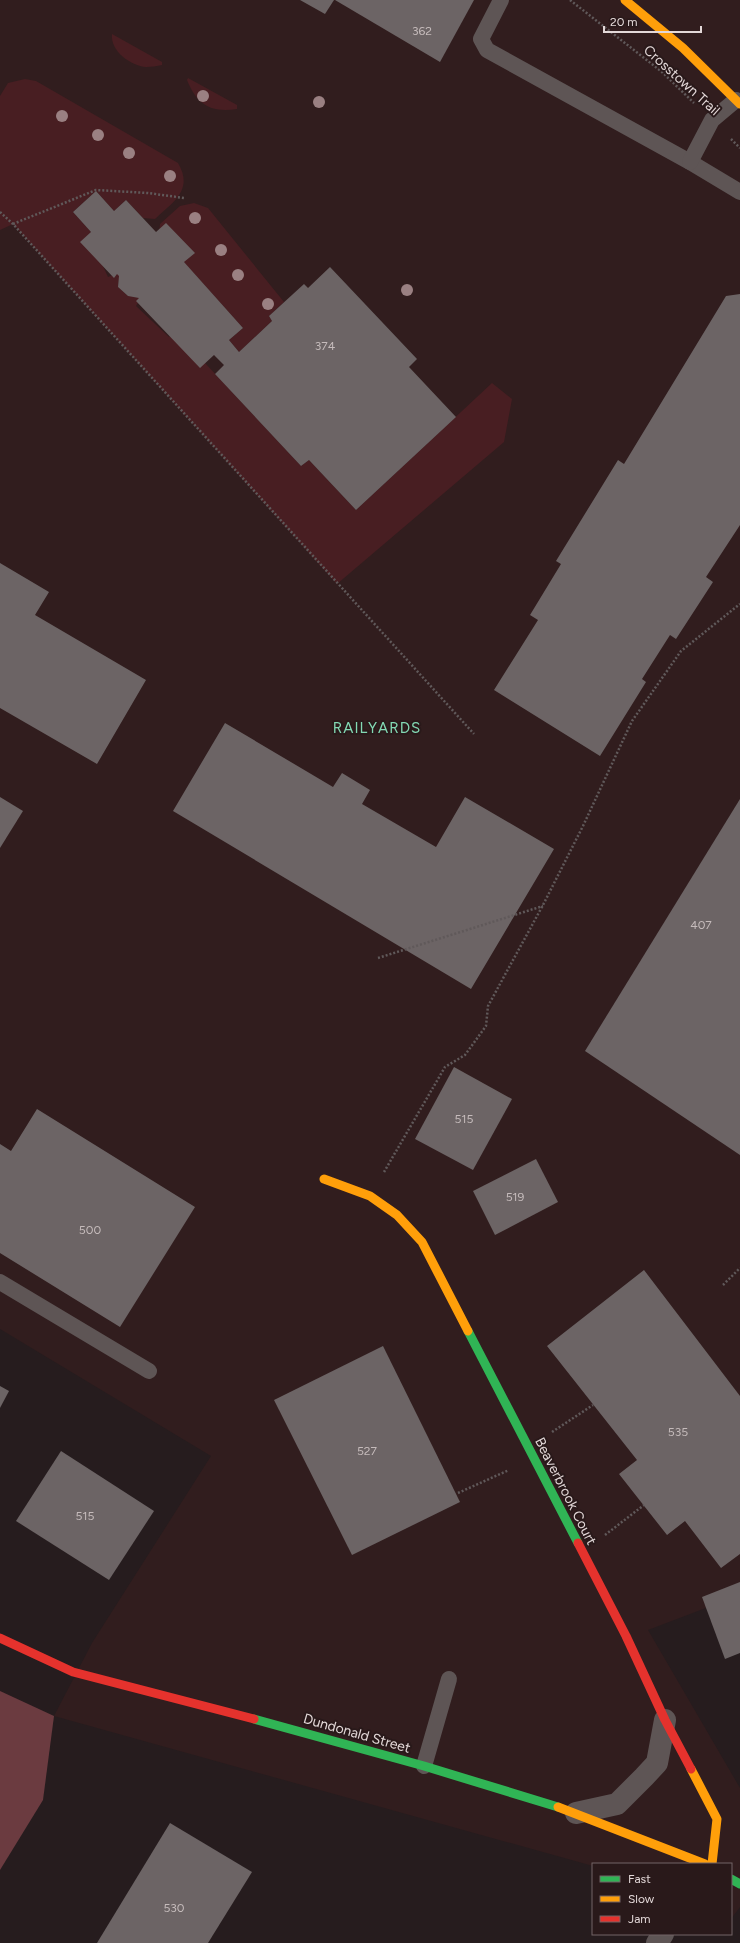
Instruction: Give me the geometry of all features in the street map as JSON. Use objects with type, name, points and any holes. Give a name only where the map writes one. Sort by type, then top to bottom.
[{"type":"street","points":[[625,0],[683,48],[738,102]]},
{"type":"street","name":"Beaverbrook Court","points":[[324,1179],[370,1196],[397,1215],[422,1242],[626,1636],[665,1720],[717,1819],[712,1863]]},
{"type":"street","name":"Dundonald Street","points":[[0,1638],[73,1672],[259,1720],[424,1766],[576,1813],[702,1863]]},
{"type":"street","points":[[576,1813],[617,1804],[644,1777],[656,1763],[665,1720]]},
{"type":"lane","points":[[501,0],[481,39],[488,50],[690,162],[740,192]]},
{"type":"lane","points":[[690,162],[712,120],[738,102]]},
{"type":"lane","points":[[0,1282],[149,1371]]},
{"type":"lane","points":[[424,1766],[449,1679]]},
{"type":"path","name":"Crosstown Trail","points":[[570,0],[662,72],[740,148]]},
{"type":"path","points":[[13,224],[96,190],[148,193],[184,198]]},
{"type":"path","points":[[0,212],[13,224],[474,734]]},
{"type":"path","points":[[370,1196],[445,1067],[465,1055],[486,1026],[488,1006],[584,826],[632,721],[681,651],[740,604]]},
{"type":"path","points":[[378,958],[543,905]]},
{"type":"path","points":[[723,1285],[740,1268]]},
{"type":"path","points":[[527,1446],[558,1429],[593,1405]]},
{"type":"path","points":[[458,1493],[533,1458]]},
{"type":"path","points":[[580,1549],[610,1532],[644,1505]]},
{"type":"shaded area","points":[[0,0],[740,0],[740,1595],[648,1630],[740,1788],[740,1907],[732,1918],[732,1863],[592,1863],[592,1866],[54,1716],[92,1643],[211,1456],[0,1329]]},
{"type":"shaded area","points":[[112,34],[162,62],[162,65],[146,67],[128,61],[114,46]]},
{"type":"shaded area","points":[[188,78],[237,105],[237,109],[220,110],[206,105],[195,96],[187,80]]},
{"type":"shaded area","points":[[25,79],[36,81],[178,163],[184,181],[182,188],[174,201],[155,219],[143,218],[126,200],[114,211],[96,191],[73,212],[91,232],[108,277],[120,272],[118,287],[128,296],[142,296],[136,306],[169,337],[170,336],[205,363],[301,466],[309,460],[356,510],[492,383],[512,399],[504,442],[337,584],[13,224],[0,230],[0,96],[8,83]]},
{"type":"shaded area","points":[[194,203],[208,208],[284,302],[269,316],[272,321],[239,352],[229,340],[243,328],[159,235],[160,224],[180,206]]},
{"type":"shaded area","points":[[0,1691],[54,1716],[43,1800],[0,1870]]},
{"type":"building","points":[[300,0],[334,0],[325,14]]},
{"type":"building","points":[[335,0],[474,0],[440,62]]},
{"type":"building","points":[[96,191],[114,211],[126,200],[156,232],[166,223],[195,253],[184,262],[243,328],[229,340],[239,352],[272,321],[269,316],[304,284],[308,288],[330,267],[417,359],[409,367],[456,417],[356,510],[309,460],[301,466],[215,374],[224,365],[214,355],[200,368],[136,301],[139,298],[128,296],[118,287],[119,276],[117,274],[114,278],[80,242],[91,232],[73,212]]},
{"type":"building","points":[[740,294],[740,525],[706,577],[713,582],[676,639],[670,635],[642,679],[646,682],[600,756],[494,690],[538,620],[530,615],[561,564],[556,561],[618,460],[624,464],[726,296]]},
{"type":"building","points":[[0,563],[49,592],[35,615],[146,680],[97,764],[0,708]]},
{"type":"building","points":[[225,723],[333,787],[342,773],[370,790],[362,804],[436,847],[465,797],[554,849],[471,989],[173,811]]},
{"type":"building","points":[[0,797],[23,811],[0,848]]},
{"type":"building","points":[[740,799],[740,1155],[585,1051]]},
{"type":"building","points":[[454,1067],[512,1099],[473,1170],[415,1139]]},
{"type":"building","points":[[37,1109],[195,1207],[120,1327],[0,1253],[0,1144],[11,1151]]},
{"type":"building","points":[[536,1159],[558,1202],[495,1235],[473,1191]]},
{"type":"building","points":[[644,1270],[740,1396],[740,1554],[721,1568],[685,1521],[667,1535],[619,1474],[637,1460],[547,1346]]},
{"type":"building","points":[[383,1346],[460,1502],[352,1555],[274,1400]]},
{"type":"building","points":[[0,1386],[9,1391],[0,1408]]},
{"type":"building","points":[[61,1451],[154,1511],[109,1580],[16,1521]]},
{"type":"building","points":[[740,1582],[740,1653],[725,1659],[702,1597]]},
{"type":"building","points":[[170,1823],[252,1872],[208,1943],[97,1943]]},
{"type":"traffic: fast","points":[[468,1331],[578,1543]]},
{"type":"traffic: fast","points":[[254,1719],[424,1766],[558,1807]]},
{"type":"traffic: fast","points":[[732,1880],[740,1884]]},
{"type":"traffic: slow","points":[[625,0],[683,48],[740,104]]},
{"type":"traffic: slow","points":[[324,1179],[370,1196],[397,1215],[422,1242],[468,1331]]},
{"type":"traffic: slow","points":[[691,1769],[717,1819],[712,1863]]},
{"type":"traffic: slow","points":[[558,1807],[702,1863]]},
{"type":"traffic: jam","points":[[578,1543],[626,1636],[665,1720],[691,1769]]},
{"type":"traffic: jam","points":[[0,1638],[73,1672],[254,1719]]},
{"type":"district","name":"RAILYARDS","points":[[377,728]]}]
